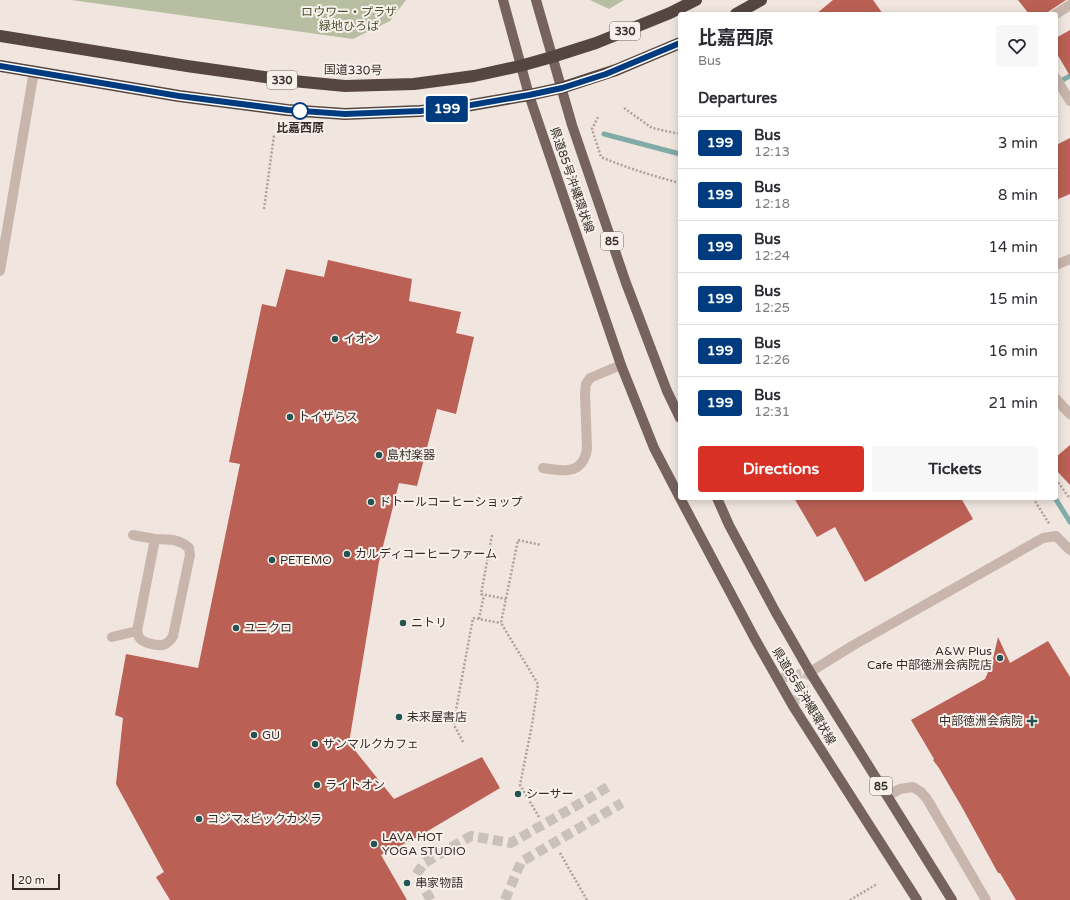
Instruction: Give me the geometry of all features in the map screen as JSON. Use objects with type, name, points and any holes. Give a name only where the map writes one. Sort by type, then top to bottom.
[{"type":"highway","name":"国道330号","points":[[0,36],[210,70],[293,81],[345,86],[414,84],[474,76],[552,57],[596,43],[670,13],[696,0]]},
{"type":"highway","points":[[739,12],[760,0]]},
{"type":"highway","points":[[0,66],[179,96],[288,110],[345,114],[454,108],[529,95],[562,88],[611,72],[678,44]]},
{"type":"main road","name":"県道85号沖縄環状線","points":[[502,0],[529,95],[621,365],[654,448],[678,494]]},
{"type":"main road","name":"県道85号沖縄環状線","points":[[536,0],[572,125],[626,283],[678,414]]},
{"type":"main road","name":"県道85号沖縄環状線","points":[[681,500],[755,639],[793,706],[917,900]]},
{"type":"main road","name":"県道85号沖縄環状線","points":[[718,500],[768,598],[810,672],[952,900]]},
{"type":"street","points":[[1058,13],[1070,5]]},
{"type":"street","points":[[0,271],[34,71]]},
{"type":"street","points":[[1058,81],[1070,101]]},
{"type":"street","points":[[1058,264],[1070,259]]},
{"type":"street","points":[[543,468],[559,471],[573,469],[581,464],[585,458],[587,449],[586,384],[590,378],[621,365]]},
{"type":"street","points":[[1058,401],[1070,414]]},
{"type":"street","points":[[133,535],[155,539],[179,540],[189,548],[190,555],[173,636],[170,641],[164,645],[144,642],[139,638],[137,631],[155,539]]},
{"type":"street","points":[[810,672],[852,646],[1043,538],[1056,536],[1070,550]]},
{"type":"street","points":[[112,637],[137,631]]},
{"type":"street","points":[[887,796],[900,789],[913,786],[921,792],[927,799],[986,900]]},
{"type":"path","points":[[624,108],[652,128],[678,134]]},
{"type":"path","points":[[598,117],[592,129],[602,158],[657,178],[678,183]]},
{"type":"path","points":[[264,209],[274,135]]},
{"type":"path","points":[[1058,482],[1070,499]]},
{"type":"path","points":[[1034,500],[1056,536]]},
{"type":"path","points":[[479,619],[484,595],[481,594],[492,535]]},
{"type":"path","points":[[539,817],[520,785],[532,725],[538,684],[501,624],[518,540],[541,545]]},
{"type":"path","points":[[484,595],[506,599]]},
{"type":"path","points":[[463,742],[454,725],[454,721],[473,618],[501,624]]},
{"type":"path","points":[[560,853],[587,900]]},
{"type":"path","points":[[850,900],[877,884]]},
{"type":"green space","name":"ロウワー・プラザ 緑地ひろば","points":[[71,0],[406,0],[390,21],[353,39]]},
{"type":"green space","points":[[590,0],[624,0],[609,9]]},
{"type":"building","points":[[833,0],[873,0],[882,12],[818,12]]},
{"type":"building","points":[[1018,0],[1066,0],[1048,12],[1027,12]]},
{"type":"building","points":[[1070,30],[1070,76],[1058,55],[1058,37]]},
{"type":"building","points":[[1070,138],[1070,194],[1058,199],[1058,144]]},
{"type":"building","name":"イオン","points":[[328,260],[412,279],[409,301],[461,312],[456,333],[474,337],[456,414],[437,409],[417,486],[399,483],[379,562],[349,743],[394,799],[482,757],[500,788],[416,838],[381,855],[407,900],[170,900],[156,877],[164,872],[116,784],[123,718],[115,715],[126,654],[198,668],[240,464],[229,462],[262,304],[276,307],[286,269],[324,277]]},
{"type":"building","points":[[1070,445],[1070,485],[1058,472],[1058,455]]},
{"type":"building","points":[[795,500],[962,500],[973,519],[865,582],[835,527],[817,537]]},
{"type":"building","points":[[998,637],[1010,663],[1048,641],[1070,677],[1070,900],[1016,900],[1000,873],[998,873],[963,809],[911,720],[985,679],[992,663]]},
{"type":"waterway","points":[[1058,82],[1070,76]]},
{"type":"waterway","points":[[604,134],[678,153]]},
{"type":"waterway","points":[[1056,500],[1070,522]]},
{"type":"tunnel","points":[[777,679],[810,672]]},
{"type":"tunnel","points":[[793,706],[810,672]]},
{"type":"tunnel","points":[[431,900],[416,875],[424,863],[471,836],[511,843],[611,785]]},
{"type":"tunnel","points":[[505,900],[521,862],[622,803]]},
{"type":"bus line","name":"199","points":[[0,66],[179,96],[288,110],[345,114],[454,108],[529,95],[562,88],[606,74],[678,44]]},
{"type":"place","name":"比嘉西原","points":[[300,111]]},
{"type":"place","name":"イオン","points":[[335,339]]},
{"type":"place","name":"トイザらス","points":[[290,417]]},
{"type":"place","name":"島村楽器","points":[[379,455]]},
{"type":"place","name":"ドトールコーヒーショップ","points":[[371,502]]},
{"type":"place","name":"カルディコーヒーファーム","points":[[347,554]]},
{"type":"place","name":"PETEMO","points":[[272,560]]},
{"type":"place","name":"ニトリ","points":[[403,623]]},
{"type":"place","name":"ユニクロ","points":[[236,628]]},
{"type":"place","name":"A&W Plus Cafe 中部徳洲会病院店","points":[[1000,658]]},
{"type":"place","name":"未来屋書店","points":[[399,717]]},
{"type":"place","name":"中部徳洲会病院","points":[[1032,721]]},
{"type":"place","name":"GU","points":[[254,735]]},
{"type":"place","name":"サンマルクカフェ","points":[[315,744]]},
{"type":"place","name":"ライトオン","points":[[317,785]]},
{"type":"place","name":"シーサー","points":[[518,794]]},
{"type":"place","name":"コジマ×ビックカメラ","points":[[199,819]]},
{"type":"place","name":"LAVA HOT YOGA STUDIO","points":[[374,844]]},
{"type":"place","name":"串家物語","points":[[407,883]]}]
